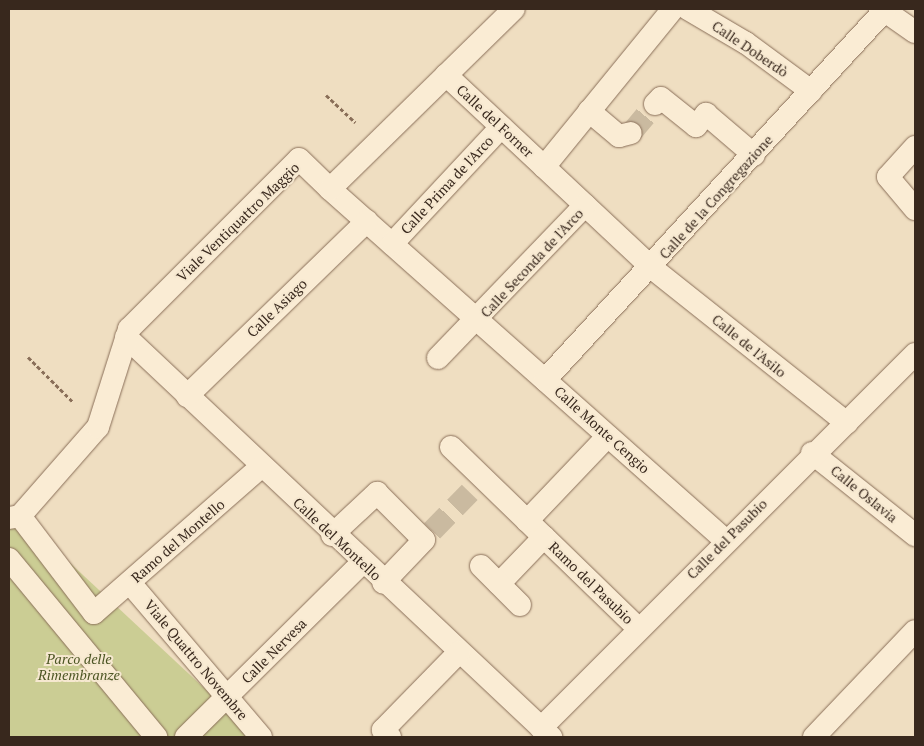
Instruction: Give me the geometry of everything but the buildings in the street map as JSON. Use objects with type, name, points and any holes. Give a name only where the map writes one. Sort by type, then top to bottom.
[{"type":"street","points":[[330,189],[514,9]]},
{"type":"street","points":[[547,164],[673,9]]},
{"type":"street","name":"Calle Doberdò","points":[[688,9],[746,43],[811,92]]},
{"type":"street","points":[[883,10],[915,32]]},
{"type":"street","name":"Calle de la Congregazione","points":[[545,380],[652,268],[883,10]]},
{"type":"street","name":"Calle del Forner","points":[[446,75],[502,127],[547,164],[585,205],[652,268]]},
{"type":"street","points":[[656,104],[660,98],[696,126],[706,114],[754,156]]},
{"type":"street","points":[[595,103],[619,136],[631,133]]},
{"type":"street","name":"Calle Prima de l'Arco","points":[[392,244],[502,127]]},
{"type":"street","points":[[915,148],[888,177],[915,209]]},
{"type":"street","name":"Viale Ventiquattro Maggio","points":[[14,517],[98,427],[130,329],[299,159],[330,189]]},
{"type":"street","name":"Calle Monte Cengio","points":[[330,189],[725,540]]},
{"type":"street","name":"Calle Seconda de l'Arco","points":[[478,321],[585,205]]},
{"type":"street","name":"Calle Asiago","points":[[187,396],[367,221]]},
{"type":"street","name":"Calle de l'Asilo","points":[[652,268],[846,423]]},
{"type":"street","points":[[438,358],[478,321]]},
{"type":"street","name":"Calle del Montello","points":[[126,337],[332,535],[546,733]]},
{"type":"street","name":"Calle del Pasubio","points":[[546,733],[639,629],[725,540],[915,354]]},
{"type":"street","points":[[528,521],[608,436]]},
{"type":"street","name":"Ramo del Pasubio","points":[[451,447],[476,485],[528,521],[639,629]]},
{"type":"street","name":"Calle Oslavia","points":[[812,453],[915,535]]},
{"type":"street","name":"Ramo del Montello","points":[[14,517],[94,613],[262,467]]},
{"type":"street","points":[[332,535],[377,493],[428,535],[383,583]]},
{"type":"street","points":[[499,584],[544,538]]},
{"type":"street","points":[[9,558],[156,737]]},
{"type":"street","name":"Calle Nervesa","points":[[186,737],[362,563]]},
{"type":"street","points":[[481,566],[520,605]]},
{"type":"street","name":"Viale Quattro Novembre","points":[[130,583],[261,737]]},
{"type":"street","points":[[814,737],[915,631]]},
{"type":"street","points":[[390,737],[383,730],[459,652]]},
{"type":"path","points":[[326,95],[377,143]]},
{"type":"path","points":[[28,357],[98,427]]},
{"type":"green space","name":"Parco delle Rimembranze","points":[[9,506],[233,715],[251,737],[9,737]]},
{"type":"tunnel","points":[[631,133],[655,104]]},
{"type":"tunnel","points":[[432,531],[470,492]]}]
